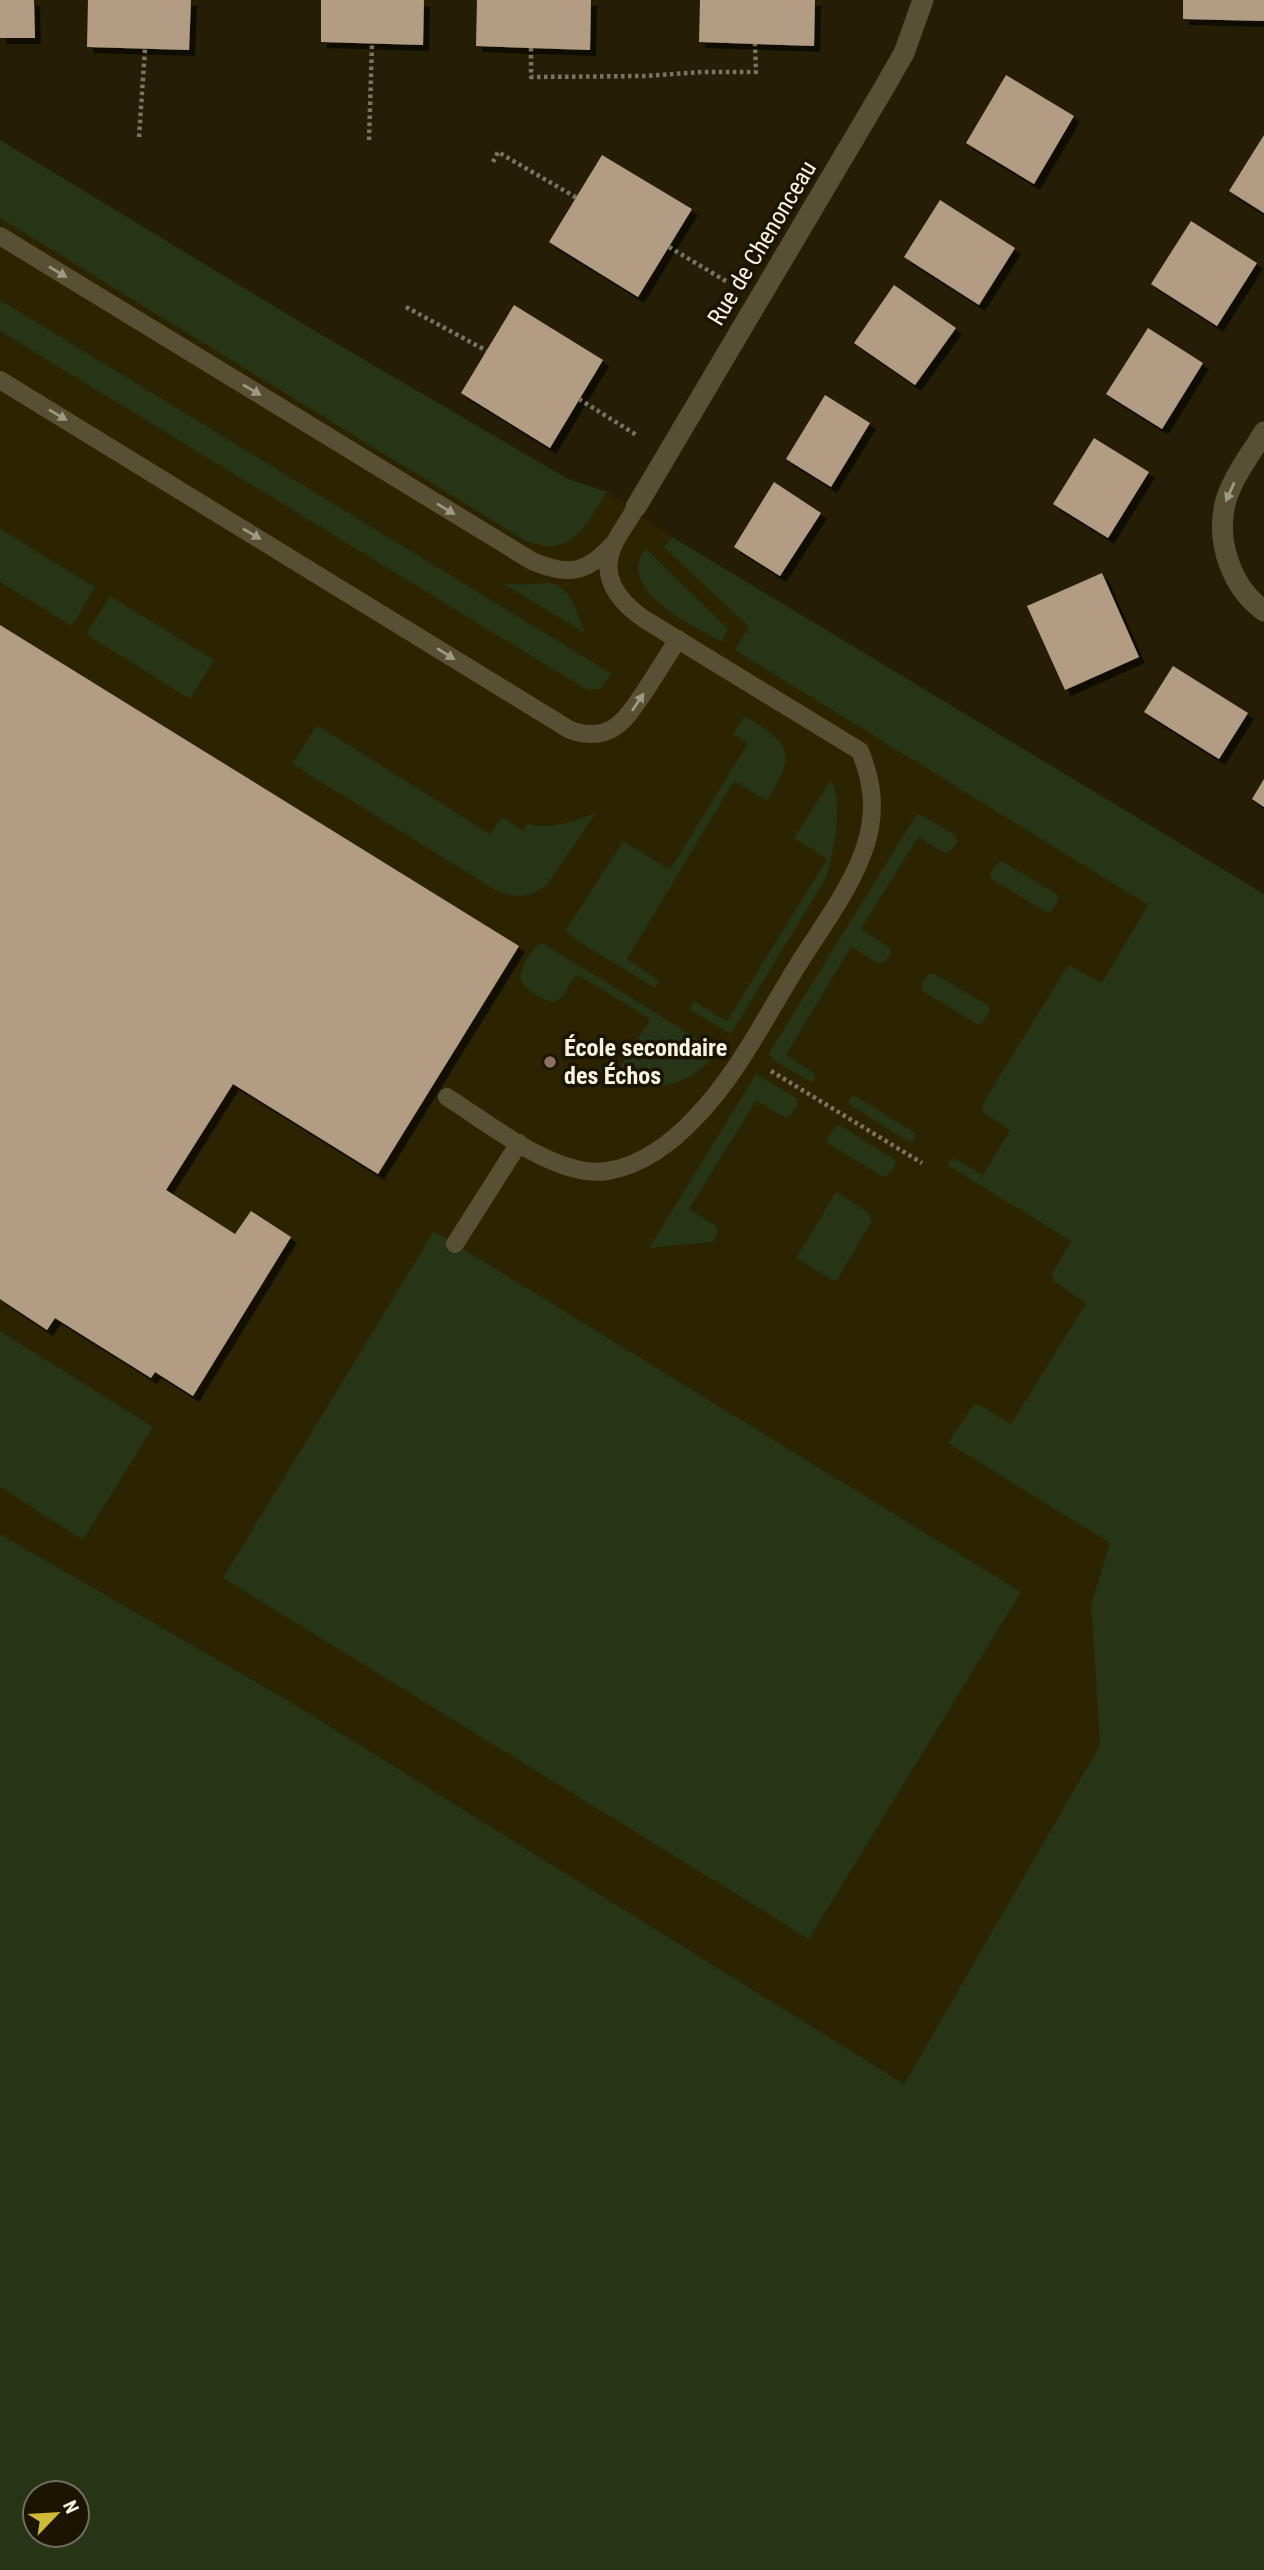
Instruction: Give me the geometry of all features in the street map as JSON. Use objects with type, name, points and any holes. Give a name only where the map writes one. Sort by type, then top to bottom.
[{"type":"street","name":"Rue de Chenonceau","points":[[636,507],[904,53],[923,0]]},
{"type":"street","points":[[1264,432],[1230,491],[1223,523],[1231,570],[1244,591],[1264,611]]},
{"type":"lane","points":[[0,236],[532,561],[555,569],[578,570],[598,559],[616,540]]},
{"type":"lane","points":[[0,380],[570,730],[592,734],[607,732],[621,723],[678,639]]},
{"type":"lane","points":[[447,1097],[551,1161],[587,1172],[608,1171],[627,1165],[662,1147],[688,1125],[715,1094],[743,1054],[856,867],[866,844],[871,820],[871,785],[860,751],[632,610],[618,596],[609,572],[610,556],[616,540],[636,507]]},
{"type":"lane","points":[[456,1244],[519,1143]]},
{"type":"path","points":[[369,140],[372,44]]},
{"type":"path","points":[[531,48],[531,77],[645,76],[756,72],[755,44]]},
{"type":"path","points":[[139,137],[145,49]]},
{"type":"path","points":[[493,162],[498,152],[577,198]]},
{"type":"path","points":[[669,247],[730,283]]},
{"type":"path","points":[[406,307],[486,351]]},
{"type":"path","points":[[579,400],[638,436]]},
{"type":"path","points":[[743,1054],[922,1163]]},
{"type":"shaded area","name":"École secondaire des Échos","points":[[0,140],[315,331],[568,479],[607,492],[672,537],[1240,880],[1138,1453],[1091,1604],[1100,1745],[904,2084],[289,1701],[0,1534]]},
{"type":"green space","points":[[0,140],[315,331],[568,479],[607,492],[592,517],[576,536],[555,546],[526,541],[0,218]]},
{"type":"green space","points":[[0,300],[612,674],[600,689],[587,690],[0,331]]},
{"type":"green space","points":[[0,529],[95,587],[72,626],[0,582]]},
{"type":"green space","points":[[672,537],[1264,894],[1264,2570],[0,2570],[0,1534],[289,1701],[904,2084],[1100,1745],[1091,1604],[1110,1543],[948,1443],[973,1405],[978,1404],[1011,1424],[1086,1303],[1054,1281],[1052,1274],[1071,1241],[949,1166],[948,1162],[954,1158],[983,1175],[1010,1130],[983,1113],[982,1105],[1066,968],[1069,965],[1102,983],[1148,905],[735,650],[749,627],[664,547]]},
{"type":"green space","points":[[645,548],[728,629],[721,642],[676,616],[648,593],[640,579],[639,564]]},
{"type":"green space","points":[[502,583],[547,583],[562,588],[572,601],[585,633]]},
{"type":"green space","points":[[110,596],[214,660],[190,699],[86,634]]},
{"type":"green space","points":[[744,716],[780,742],[785,760],[783,771],[767,801],[734,781],[627,959],[659,981],[655,988],[571,937],[566,930],[623,841],[670,870],[748,743],[733,734]]},
{"type":"green space","points":[[317,725],[490,834],[502,817],[523,831],[527,824],[553,826],[596,813],[546,886],[528,895],[516,896],[497,891],[292,764]]},
{"type":"green space","points":[[830,781],[837,799],[837,813],[832,857],[826,878],[731,1034],[689,1009],[694,1001],[727,1021],[827,859],[794,838]]},
{"type":"green space","points":[[919,814],[954,834],[958,841],[952,850],[945,853],[918,837],[861,929],[890,948],[891,953],[886,961],[879,964],[851,947],[786,1055],[815,1074],[814,1081],[811,1082],[773,1060],[769,1053]]},
{"type":"green space","points":[[998,862],[1003,862],[1057,894],[1058,900],[1051,912],[1046,912],[991,879],[990,874]]},
{"type":"green space","points":[[539,944],[544,944],[719,1052],[696,1072],[671,1084],[643,1086],[614,1077],[650,1019],[578,975],[557,1001],[548,1001],[536,995],[522,983],[521,975],[526,960]]},
{"type":"green space","points":[[929,973],[989,1006],[990,1011],[982,1023],[977,1024],[922,991],[922,984]]},
{"type":"green space","points":[[756,1074],[796,1098],[798,1105],[786,1118],[756,1101],[689,1209],[716,1226],[718,1231],[713,1242],[649,1248]]},
{"type":"green space","points":[[852,1096],[915,1133],[914,1141],[909,1142],[850,1105],[848,1102]]},
{"type":"green space","points":[[836,1126],[841,1126],[894,1159],[896,1164],[888,1175],[884,1177],[827,1143]]},
{"type":"green space","points":[[836,1192],[868,1212],[872,1221],[837,1280],[832,1280],[796,1258]]},
{"type":"green space","points":[[434,1231],[1021,1592],[809,1939],[223,1578]]},
{"type":"green space","points":[[0,1331],[153,1427],[83,1540],[0,1487]]},
{"type":"building","points":[[0,0],[34,0],[35,38],[0,38]]},
{"type":"building","points":[[88,0],[191,0],[189,50],[87,47]]},
{"type":"building","points":[[321,0],[424,0],[423,45],[321,42]]},
{"type":"building","points":[[477,0],[591,0],[590,50],[476,46]]},
{"type":"building","points":[[700,0],[815,0],[814,46],[699,42]]},
{"type":"building","points":[[1183,0],[1264,0],[1264,21],[1183,19]]},
{"type":"building","points":[[1006,75],[1074,116],[1034,184],[966,143]]},
{"type":"building","points":[[1264,135],[1264,213],[1229,191]]},
{"type":"building","points":[[602,155],[692,209],[638,297],[549,242]]},
{"type":"building","points":[[940,200],[1015,248],[979,305],[904,257]]},
{"type":"building","points":[[1191,221],[1257,263],[1217,326],[1151,284]]},
{"type":"building","points":[[894,285],[956,328],[915,385],[854,343]]},
{"type":"building","points":[[514,305],[603,360],[550,448],[461,393]]},
{"type":"building","points":[[1148,328],[1203,363],[1162,429],[1106,394]]},
{"type":"building","points":[[825,395],[870,423],[831,487],[786,459]]},
{"type":"building","points":[[1094,438],[1149,472],[1108,538],[1053,504]]},
{"type":"building","points":[[774,482],[821,513],[780,576],[734,547]]},
{"type":"building","points":[[1102,573],[1139,657],[1065,690],[1027,606]]},
{"type":"building","points":[[0,625],[519,946],[378,1174],[233,1084],[166,1190],[235,1234],[251,1211],[291,1237],[193,1396],[155,1372],[151,1378],[55,1318],[47,1330],[0,1299]]},
{"type":"building","points":[[1173,666],[1248,713],[1219,759],[1144,712]]},
{"type":"building","points":[[1264,779],[1264,807],[1252,799]]},
{"type":"place","name":"École secondaire des Échos","points":[[550,1062]]}]
